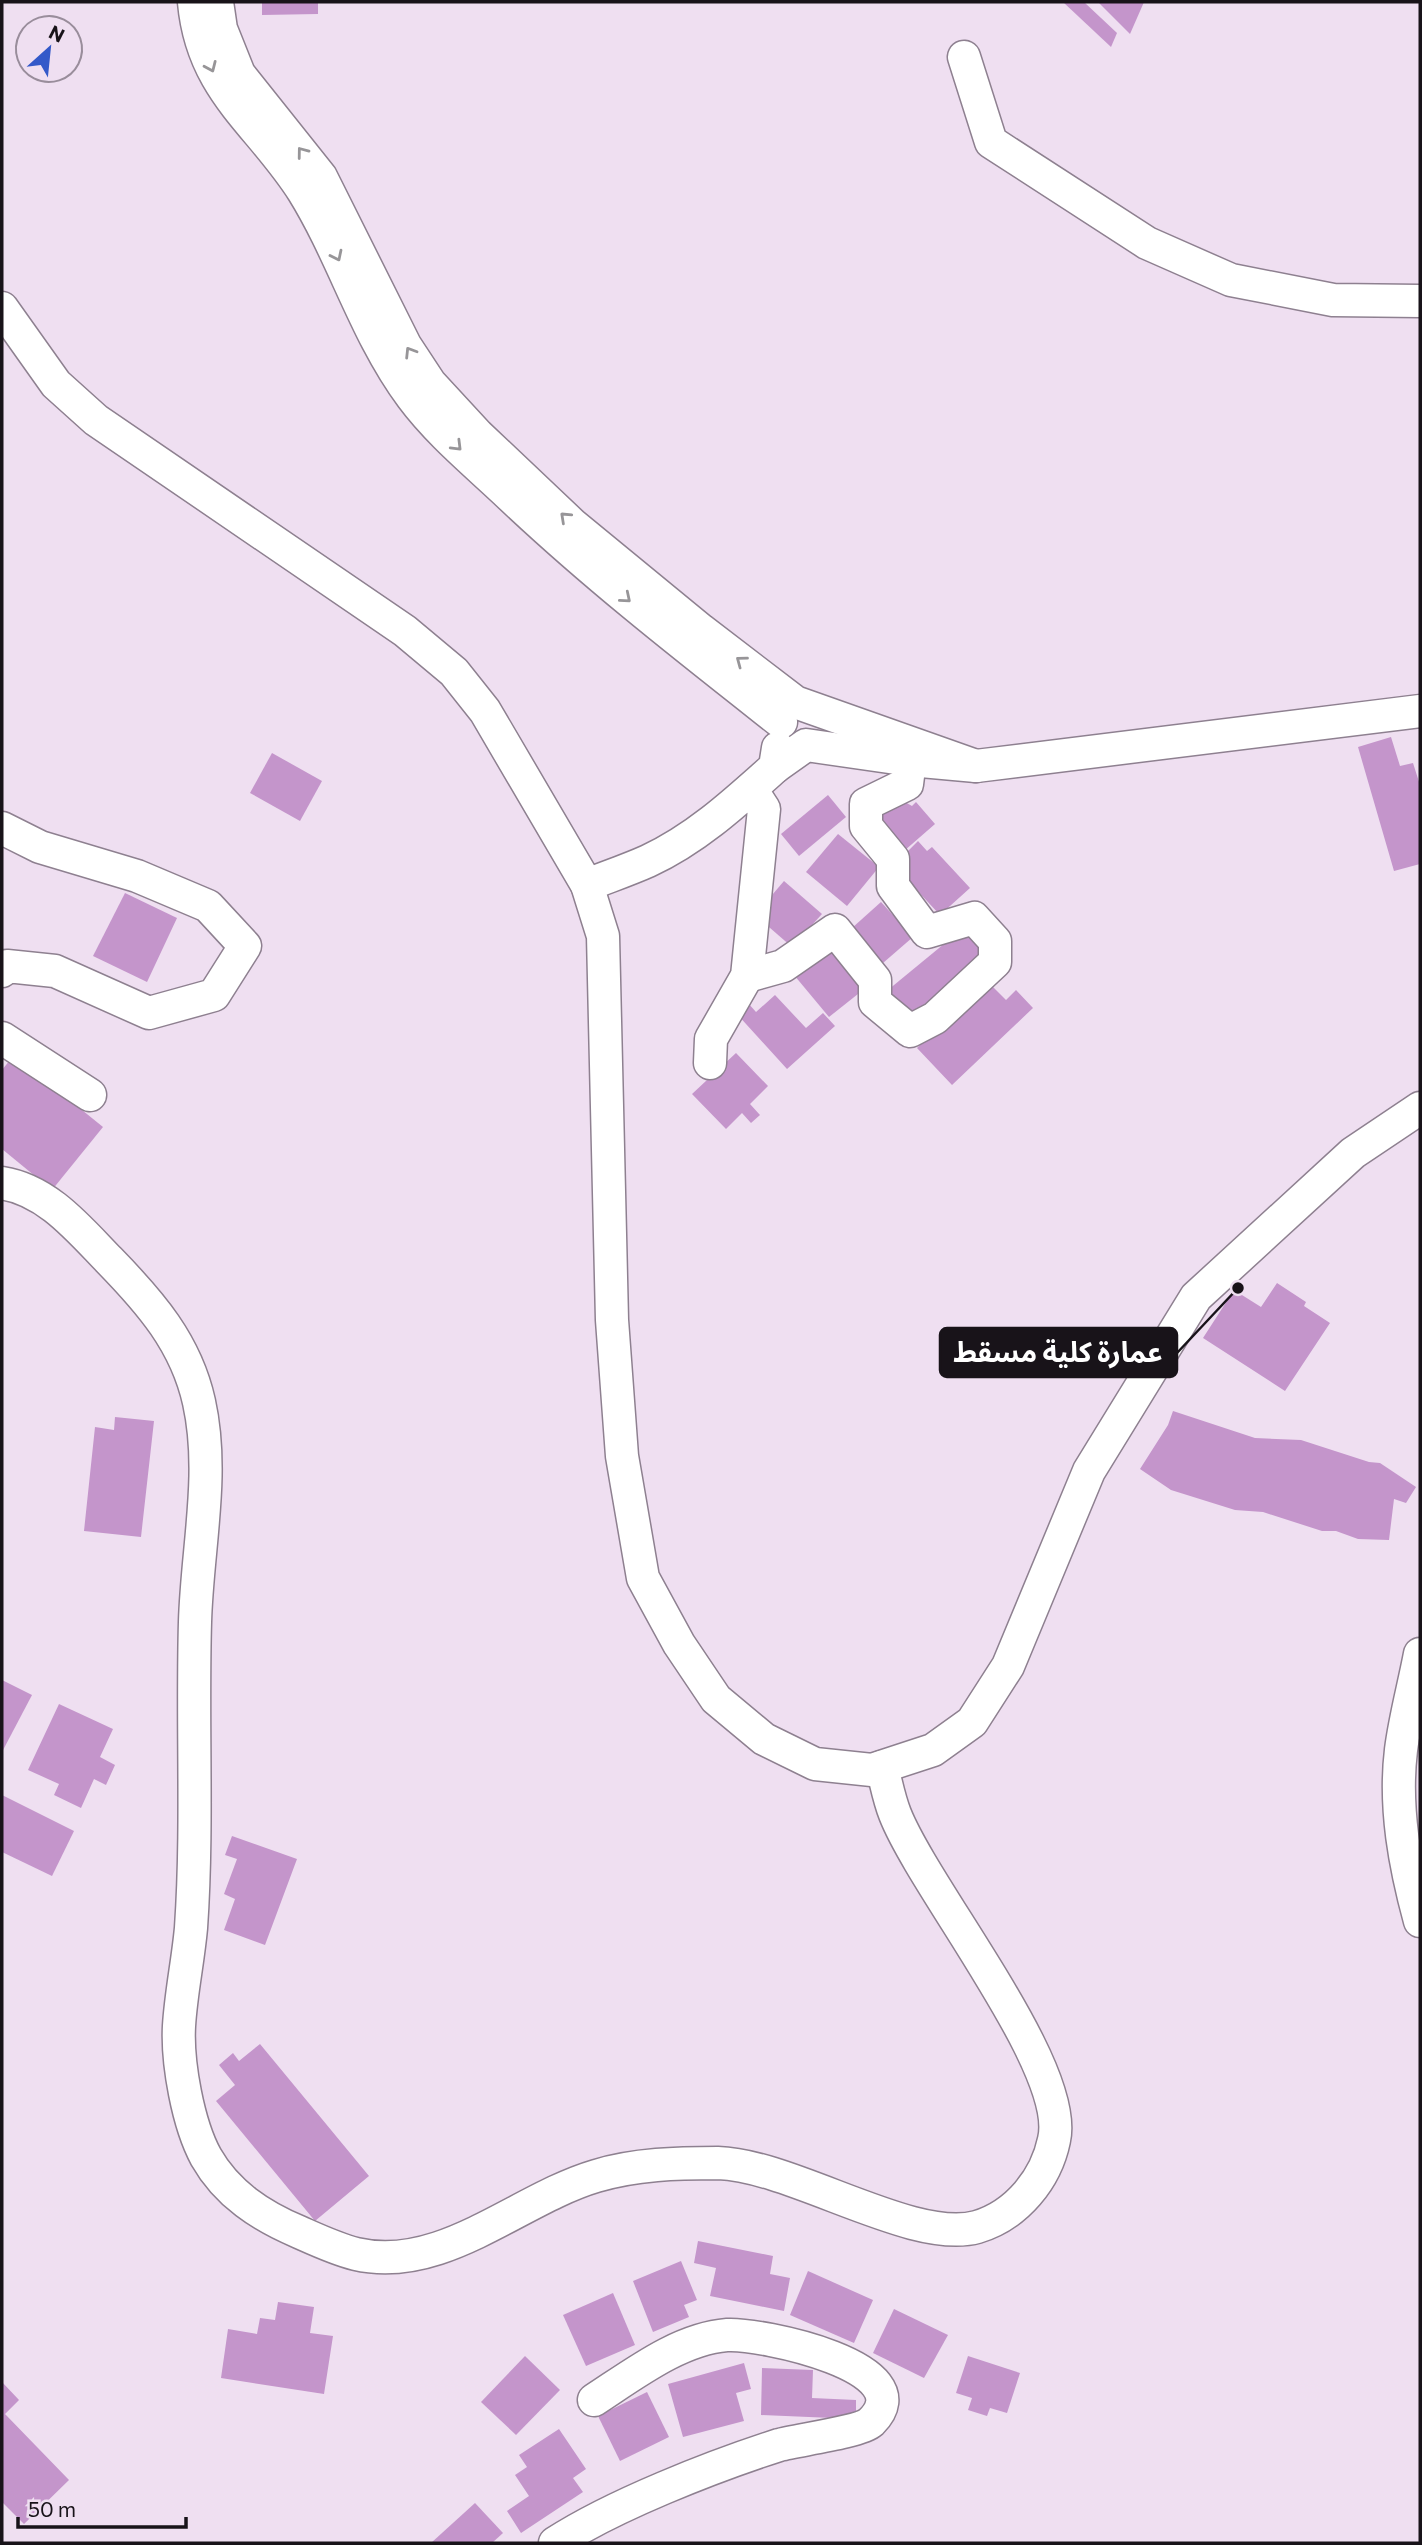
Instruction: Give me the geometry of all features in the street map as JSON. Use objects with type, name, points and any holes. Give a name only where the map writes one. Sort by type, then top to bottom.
[{"type":"street","points":[[194,2],[199,34],[220,87],[302,190],[385,356],[412,396],[462,451],[556,541],[788,712],[976,766]]},
{"type":"street","points":[[217,2],[221,29],[239,74],[321,177],[405,345],[430,383],[478,435],[572,524],[701,630],[788,712]]},
{"type":"street","points":[[964,57],[991,142],[1147,243],[1231,280],[1333,300],[1420,301]]},
{"type":"street","points":[[2,308],[56,384],[96,420],[405,631],[454,672],[485,711],[587,885],[603,936],[612,1320],[622,1457],[643,1578],[679,1644],[716,1699],[764,1739],[816,1764],[872,1770],[933,1750],[972,1722],[1008,1666],[1089,1471],[1196,1297],[1353,1153],[1420,1108]]},
{"type":"street","points":[[587,885],[649,860],[685,840],[806,745],[910,761],[976,766],[1420,711]]},
{"type":"street","points":[[775,767],[788,712]]},
{"type":"street","points":[[747,976],[783,966],[835,930],[875,980],[876,1002],[910,1031],[935,1017],[995,962],[995,941],[975,918],[927,932],[893,886],[893,859],[866,826],[866,804],[907,784],[910,761]]},
{"type":"street","points":[[710,1063],[711,1039],[747,976],[764,809],[751,789]]},
{"type":"street","points":[[2,828],[40,847],[137,876],[208,906],[245,946],[214,995],[149,1013],[55,971],[7,966],[2,971]]},
{"type":"street","points":[[2,1038],[90,1095]]},
{"type":"street","points":[[2,1183],[18,1185],[50,1202],[133,1284],[172,1332],[198,1399],[206,1458],[195,1621],[191,1928],[178,2030],[185,2089],[200,2146],[212,2166],[244,2202],[265,2218],[361,2255],[395,2257],[429,2251],[464,2238],[537,2199],[599,2175],[658,2165],[726,2163],[796,2181],[933,2228],[972,2229],[1007,2211],[1040,2179],[1051,2153],[1057,2128],[1052,2095],[1032,2049],[894,1813],[881,1767]]},
{"type":"street","points":[[1420,1654],[1401,1750],[1398,1804],[1408,1878],[1420,1921]]},
{"type":"street","points":[[555,2543],[671,2486],[780,2445],[868,2424],[880,2411],[882,2398],[877,2385],[866,2373],[843,2360],[760,2338],[728,2335],[702,2340],[654,2361],[594,2400]]},
{"type":"building","points":[[262,2],[318,2],[318,14],[262,15]]},
{"type":"building","points":[[1063,2],[1084,2],[1117,33],[1111,47]]},
{"type":"building","points":[[1098,2],[1144,2],[1130,34]]},
{"type":"building","points":[[1391,737],[1400,766],[1413,763],[1420,785],[1420,864],[1394,871],[1358,747]]},
{"type":"building","points":[[272,753],[322,781],[300,821],[250,793]]},
{"type":"building","points":[[828,795],[846,817],[799,856],[781,834]]},
{"type":"building","points":[[896,797],[912,806],[916,802],[935,824],[904,851],[870,811]]},
{"type":"building","points":[[838,834],[879,867],[847,906],[806,872]]},
{"type":"building","points":[[918,841],[927,851],[932,847],[970,888],[940,915],[899,871],[903,856]]},
{"type":"building","points":[[784,881],[822,914],[792,947],[755,915]]},
{"type":"building","points":[[125,893],[177,918],[147,982],[93,956]]},
{"type":"building","points":[[881,902],[913,937],[883,963],[852,928]]},
{"type":"building","points":[[967,925],[989,951],[911,1017],[888,990]]},
{"type":"building","points":[[828,947],[863,990],[829,1017],[794,975]]},
{"type":"building","points":[[987,981],[1006,1000],[1016,990],[1033,1008],[952,1085],[917,1048]]},
{"type":"building","points":[[775,995],[806,1028],[823,1013],[835,1026],[787,1069],[736,1013],[748,1003],[756,1012]]},
{"type":"building","points":[[736,1053],[768,1086],[750,1104],[760,1115],[751,1123],[742,1113],[726,1129],[692,1094]]},
{"type":"building","points":[[14,1055],[103,1127],[52,1190],[2,1149],[2,1070]]},
{"type":"building","points":[[1277,1283],[1306,1302],[1304,1306],[1330,1323],[1285,1391],[1203,1338],[1234,1290],[1261,1307]]},
{"type":"building","points":[[1173,1411],[1255,1438],[1301,1440],[1369,1462],[1380,1463],[1416,1487],[1406,1503],[1394,1499],[1389,1540],[1358,1539],[1336,1531],[1322,1531],[1263,1512],[1235,1510],[1171,1490],[1140,1469],[1168,1425]]},
{"type":"building","points":[[115,1417],[154,1421],[141,1537],[84,1531],[95,1427],[114,1430]]},
{"type":"building","points":[[2,1680],[32,1695],[2,1752]]},
{"type":"building","points":[[59,1704],[113,1729],[100,1757],[115,1765],[106,1785],[94,1779],[81,1808],[54,1795],[59,1784],[28,1770]]},
{"type":"building","points":[[2,1795],[74,1831],[52,1876],[2,1852]]},
{"type":"building","points":[[232,1836],[297,1859],[265,1945],[224,1930],[235,1899],[224,1894],[237,1859],[225,1855]]},
{"type":"building","points":[[260,2044],[369,2176],[315,2221],[216,2101],[235,2085],[219,2065],[233,2053],[239,2061]]},
{"type":"building","points":[[698,2241],[773,2256],[770,2274],[790,2278],[784,2311],[710,2296],[716,2268],[694,2263]]},
{"type":"building","points":[[681,2261],[697,2300],[684,2305],[689,2317],[653,2332],[633,2281]]},
{"type":"building","points":[[808,2271],[873,2300],[854,2343],[790,2315]]},
{"type":"building","points":[[613,2293],[635,2345],[586,2366],[563,2315]]},
{"type":"building","points":[[278,2302],[314,2307],[310,2333],[333,2336],[324,2394],[221,2378],[228,2329],[257,2334],[260,2318],[275,2320]]},
{"type":"building","points":[[894,2309],[948,2335],[924,2378],[873,2353]]},
{"type":"building","points":[[525,2356],[560,2390],[516,2435],[481,2402]]},
{"type":"building","points":[[968,2356],[1020,2373],[1007,2413],[990,2408],[987,2416],[968,2410],[972,2398],[956,2393]]},
{"type":"building","points":[[744,2363],[751,2389],[736,2393],[744,2421],[683,2437],[668,2384]]},
{"type":"building","points":[[762,2368],[813,2370],[812,2398],[856,2400],[856,2419],[761,2415]]},
{"type":"building","points":[[2,2382],[19,2400],[5,2414],[69,2480],[24,2524],[2,2502]]},
{"type":"building","points":[[647,2392],[669,2437],[620,2461],[598,2416]]},
{"type":"building","points":[[559,2429],[586,2469],[573,2478],[583,2492],[521,2533],[507,2511],[529,2496],[515,2475],[527,2467],[519,2455]]},
{"type":"building","points":[[475,2503],[503,2533],[492,2543],[431,2543]]},
{"type":"place","name":"عمارة كلية مسقط","points":[[1238,1288]]}]
